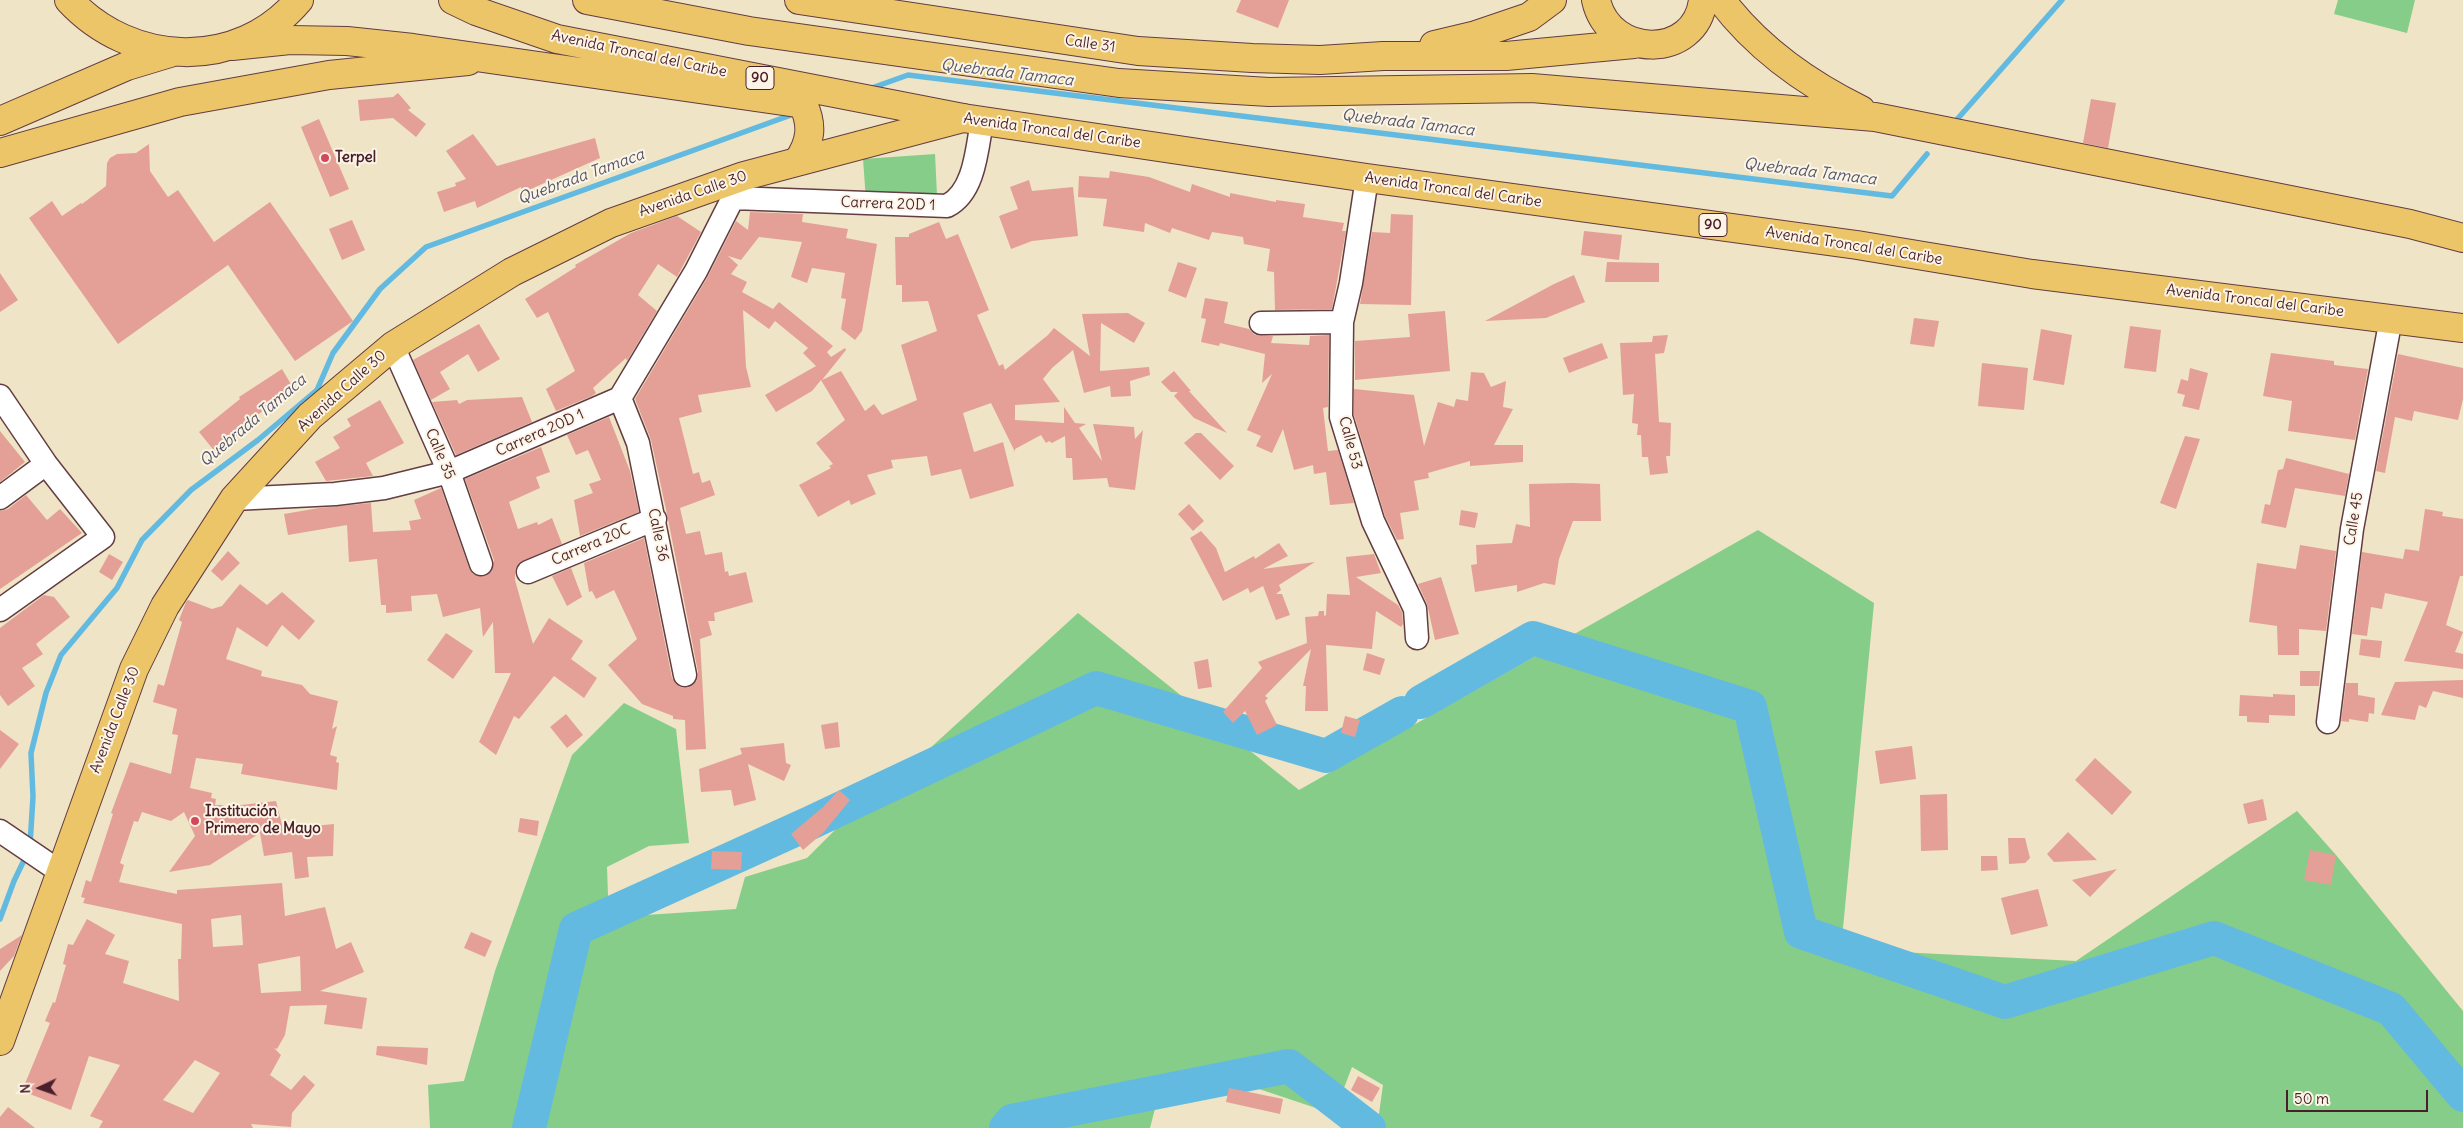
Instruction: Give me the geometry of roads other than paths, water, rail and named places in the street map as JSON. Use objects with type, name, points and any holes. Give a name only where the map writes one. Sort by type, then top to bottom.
[{"type":"main road","points":[[69,0],[100,27],[135,44],[173,52],[208,51],[232,46],[290,40],[347,40],[803,104],[973,119]]},
{"type":"main road","points":[[232,46],[264,31],[286,16],[299,0]]},
{"type":"main road","name":"Avenida Troncal del Caribe","points":[[453,0],[476,11],[557,39],[973,119],[1367,178],[1858,245],[2032,274],[2463,328]]},
{"type":"main road","points":[[587,0],[749,31],[1119,83],[1269,92],[1532,88],[1876,117],[2410,224],[2463,238]]},
{"type":"main road","name":"Calle 31","points":[[800,0],[1138,51],[1320,60],[1383,56]]},
{"type":"main road","points":[[1383,56],[1476,35],[1529,17],[1552,0]]},
{"type":"main road","points":[[1596,0],[1598,11],[1607,26],[1620,37],[1634,44]]},
{"type":"main road","points":[[1383,56],[1506,56],[1634,44],[1649,46],[1664,44],[1677,38],[1697,18],[1703,0]]},
{"type":"main road","points":[[1721,0],[1737,20],[1778,60],[1824,92],[1876,117]]},
{"type":"main road","points":[[0,121],[127,66],[173,52]]},
{"type":"main road","points":[[0,153],[180,102],[329,75],[486,59]]},
{"type":"main road","points":[[798,161],[807,145],[810,127],[803,104]]},
{"type":"main road","name":"Avenida Calle 30","points":[[0,1041],[49,864],[134,669],[165,606],[234,499],[310,416],[393,346],[512,272],[610,223],[738,187],[798,161],[973,119]]},
{"type":"street","name":"Carrera 20D 1","points":[[738,187],[947,206],[957,202],[972,172],[973,119]]},
{"type":"street","name":"Calle 53","points":[[1367,178],[1351,283],[1342,322],[1341,417],[1374,521],[1415,609],[1417,638]]},
{"type":"street","points":[[620,398],[696,271],[738,187]]},
{"type":"street","name":"Calle 45","points":[[2328,722],[2352,529],[2391,318]]},
{"type":"street","points":[[1261,323],[1342,322]]},
{"type":"street","name":"Calle 35","points":[[393,346],[449,472],[481,564]]},
{"type":"street","points":[[0,397],[46,464],[103,537],[0,610]]},
{"type":"street","name":"Carrera 20D 1","points":[[234,499],[335,494],[384,488],[449,472],[620,398]]},
{"type":"street","name":"Calle 36","points":[[620,398],[638,443],[655,519],[685,674]]},
{"type":"street","points":[[0,498],[46,464]]},
{"type":"street","name":"Carrera 20C","points":[[528,572],[655,519]]},
{"type":"street","points":[[9,837],[49,864]]},
{"type":"waterway","name":"Quebrada Tamaca","points":[[1953,124],[2062,0]]},
{"type":"waterway","name":"Quebrada Tamaca","points":[[869,89],[908,75],[1892,196],[1927,154]]},
{"type":"waterway","name":"Quebrada Tamaca","points":[[30,845],[33,797],[31,753],[46,693],[61,655],[117,588],[142,540],[191,490],[258,440],[317,390],[333,353],[380,289],[426,247],[791,115]]},
{"type":"waterway","points":[[1421,702],[1533,638],[1750,707],[1801,932],[2005,1002],[2214,938],[2391,1009],[2463,1095]]},
{"type":"waterway","points":[[529,1128],[576,929],[810,823],[1096,688],[1326,756],[1402,713]]},
{"type":"waterway","name":"Quebrada Tamaca","points":[[0,919],[14,881],[27,854]]},
{"type":"waterway","points":[[1006,1128],[1012,1121],[1289,1066],[1369,1128]]},
{"type":"place","name":"Terpel","points":[[325,158]]},
{"type":"place","name":"Institución Primero de Mayo","points":[[195,821]]}]
